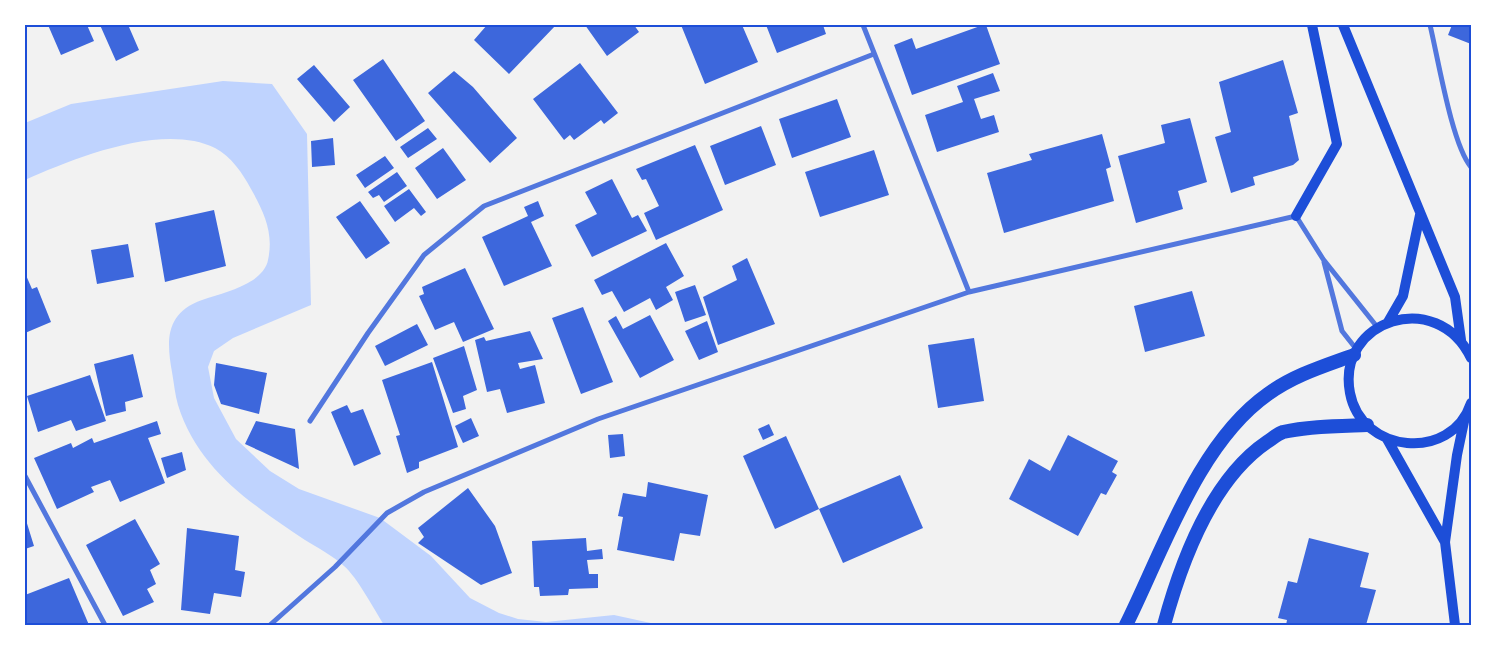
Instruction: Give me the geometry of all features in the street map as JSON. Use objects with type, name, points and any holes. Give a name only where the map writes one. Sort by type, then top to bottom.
[{"type":"highway","points":[[1126,625],[1191,490],[1224,438],[1244,413],[1268,394],[1303,373],[1356,353]]},
{"type":"highway","points":[[1164,625],[1170,602],[1192,544],[1210,507],[1231,474],[1258,448],[1282,432],[1367,425]]},
{"type":"main road","points":[[1296,216],[1337,144],[1312,25]]},
{"type":"main road","points":[[1344,25],[1455,298],[1461,340]]},
{"type":"main road","points":[[1388,322],[1403,296],[1420,215]]},
{"type":"main road","points":[[1469,409],[1454,429],[1439,438],[1421,444],[1404,444],[1387,439],[1367,425],[1356,410],[1350,392],[1350,373],[1356,353],[1370,334],[1388,322],[1404,318],[1435,321],[1449,329],[1461,340],[1471,358]]},
{"type":"main road","points":[[1455,625],[1445,542],[1457,455],[1469,409]]},
{"type":"main road","points":[[1387,439],[1445,542]]},
{"type":"street","points":[[863,25],[969,292]]},
{"type":"street","points":[[1430,25],[1458,139],[1464,158],[1471,167]]},
{"type":"street","points":[[310,421],[368,333],[424,255],[484,206],[874,54]]},
{"type":"street","points":[[270,625],[335,567],[387,513],[424,492],[598,418],[969,292],[1296,216],[1323,259],[1378,328]]},
{"type":"street","points":[[1323,259],[1342,331],[1356,353]]},
{"type":"street","points":[[25,476],[105,625]]},
{"type":"water","points":[[223,81],[272,84],[307,134],[311,305],[233,338],[214,351],[208,367],[214,398],[236,439],[270,471],[299,489],[380,518],[431,556],[470,598],[499,613],[518,619],[546,622],[614,615],[660,625],[384,625],[360,585],[344,566],[247,499],[213,467],[199,449],[187,428],[178,405],[170,360],[169,338],[175,320],[190,305],[228,292],[247,283],[258,276],[264,269],[270,250],[269,232],[264,214],[248,183],[221,151],[194,141],[170,139],[145,141],[93,153],[25,180],[25,123],[71,104]]},
{"type":"building","points":[[48,25],[87,25],[94,41],[61,55]]},
{"type":"building","points":[[100,25],[133,25],[129,27],[139,50],[116,61]]},
{"type":"building","points":[[487,25],[556,25],[509,74],[474,40]]},
{"type":"building","points":[[585,25],[634,25],[639,32],[607,56]]},
{"type":"building","points":[[681,25],[742,25],[758,62],[705,84]]},
{"type":"building","points":[[766,25],[823,25],[826,34],[777,53]]},
{"type":"building","points":[[986,25],[1000,64],[912,95],[894,45],[912,38],[916,49]]},
{"type":"building","points":[[1452,25],[1471,25],[1471,44],[1448,35]]},
{"type":"building","points":[[383,59],[425,121],[396,141],[353,80]]},
{"type":"building","points":[[1283,60],[1298,113],[1289,116],[1299,160],[1293,165],[1253,177],[1255,185],[1231,193],[1215,137],[1231,132],[1219,82]]},
{"type":"building","points":[[580,63],[618,113],[604,124],[601,120],[574,140],[570,135],[564,140],[533,99]]},
{"type":"building","points":[[314,65],[350,107],[334,122],[297,79]]},
{"type":"building","points":[[454,71],[473,87],[517,138],[490,163],[428,93]]},
{"type":"building","points":[[993,73],[1000,91],[974,99],[981,119],[994,115],[999,132],[937,152],[925,115],[963,102],[957,86]]},
{"type":"building","points":[[837,99],[851,137],[792,158],[779,119]]},
{"type":"building","points":[[1190,118],[1207,182],[1178,191],[1183,209],[1136,223],[1118,156],[1165,143],[1161,125]]},
{"type":"building","points":[[761,126],[776,165],[725,185],[710,146]]},
{"type":"building","points":[[428,128],[437,139],[408,158],[400,147]]},
{"type":"building","points":[[1102,134],[1111,167],[1106,169],[1114,201],[1004,233],[987,173],[1032,160],[1029,154]]},
{"type":"building","points":[[333,138],[335,165],[312,167],[311,141]]},
{"type":"building","points":[[695,145],[723,210],[656,240],[644,213],[659,206],[646,179],[642,180],[636,169]]},
{"type":"building","points":[[443,148],[466,180],[437,199],[415,168]]},
{"type":"building","points":[[874,150],[889,195],[820,217],[805,172]]},
{"type":"building","points":[[385,156],[394,168],[365,188],[356,175]]},
{"type":"building","points":[[397,172],[407,186],[384,202],[379,195],[373,198],[368,192]]},
{"type":"building","points":[[612,179],[632,218],[638,215],[647,231],[592,257],[575,225],[597,214],[585,192]]},
{"type":"building","points":[[409,189],[426,212],[421,216],[414,208],[395,222],[384,206]]},
{"type":"building","points":[[360,201],[390,243],[366,259],[336,217]]},
{"type":"building","points":[[538,201],[544,216],[531,222],[552,266],[504,286],[482,237],[528,216],[524,207]]},
{"type":"building","points":[[214,210],[226,266],[165,282],[155,223]]},
{"type":"building","points":[[666,243],[684,276],[666,287],[673,300],[656,310],[650,298],[624,312],[612,291],[602,295],[594,280]]},
{"type":"building","points":[[128,244],[134,277],[97,284],[91,250]]},
{"type":"building","points":[[747,258],[775,324],[718,345],[703,297],[737,280],[732,266]]},
{"type":"building","points":[[465,268],[494,329],[463,342],[454,322],[435,330],[419,296],[424,294],[422,287]]},
{"type":"building","points":[[25,273],[32,289],[37,287],[51,322],[25,333]]},
{"type":"building","points":[[695,285],[706,315],[685,322],[675,292]]},
{"type":"building","points":[[1192,291],[1205,336],[1145,352],[1134,306]]},
{"type":"building","points":[[583,307],[613,382],[581,394],[552,318]]},
{"type":"building","points":[[650,315],[674,360],[640,378],[608,321],[616,316],[623,329]]},
{"type":"building","points":[[707,321],[718,352],[699,360],[685,331]]},
{"type":"building","points":[[417,324],[428,345],[385,366],[375,346]]},
{"type":"building","points":[[530,331],[543,359],[518,363],[520,369],[535,365],[545,403],[507,413],[500,389],[487,392],[475,340],[484,337],[486,341]]},
{"type":"building","points":[[974,338],[984,401],[938,408],[928,345]]},
{"type":"building","points":[[464,346],[477,390],[463,396],[466,409],[453,413],[433,358]]},
{"type":"building","points":[[133,354],[143,397],[125,402],[126,411],[106,416],[94,364]]},
{"type":"building","points":[[432,362],[458,447],[419,462],[419,468],[407,473],[396,436],[400,435],[382,380]]},
{"type":"building","points":[[216,363],[267,373],[259,414],[221,404],[214,385]]},
{"type":"building","points":[[90,375],[106,421],[76,431],[71,420],[38,432],[27,396]]},
{"type":"building","points":[[347,405],[351,413],[363,409],[381,454],[354,466],[331,412]]},
{"type":"building","points":[[471,418],[479,436],[463,443],[455,426]]},
{"type":"building","points":[[157,421],[161,434],[148,438],[165,483],[120,502],[110,480],[91,487],[94,492],[57,509],[34,458],[71,443],[73,448],[92,438],[94,443]]},
{"type":"building","points":[[256,421],[295,429],[299,469],[245,444]]},
{"type":"building","points":[[769,424],[774,435],[763,440],[758,429]]},
{"type":"building","points":[[623,434],[625,456],[610,458],[608,435]]},
{"type":"building","points":[[1068,435],[1118,461],[1112,472],[1117,475],[1106,495],[1101,493],[1078,536],[1009,499],[1029,459],[1050,471]]},
{"type":"building","points":[[786,436],[819,509],[775,529],[743,456]]},
{"type":"building","points":[[182,452],[186,470],[167,478],[161,458]]},
{"type":"building","points":[[900,475],[923,528],[843,563],[819,509]]},
{"type":"building","points":[[648,482],[708,495],[700,536],[680,533],[674,561],[617,550],[623,517],[618,516],[623,493],[646,497]]},
{"type":"building","points":[[468,488],[495,526],[512,573],[481,585],[418,543],[424,537],[418,528]]},
{"type":"building","points":[[25,517],[34,546],[25,549]]},
{"type":"building","points":[[135,519],[160,564],[150,570],[156,584],[147,589],[154,602],[123,616],[86,545]]},
{"type":"building","points":[[187,528],[239,536],[235,570],[245,572],[241,597],[214,593],[210,614],[181,610]]},
{"type":"building","points":[[586,538],[587,551],[602,549],[603,559],[587,560],[589,574],[598,574],[598,588],[569,589],[568,595],[540,596],[539,587],[534,587],[532,541]]},
{"type":"building","points":[[1309,538],[1369,553],[1360,587],[1376,590],[1366,625],[1286,625],[1287,620],[1278,618],[1288,581],[1297,583]]},
{"type":"building","points":[[69,578],[89,625],[25,625],[25,595]]}]
